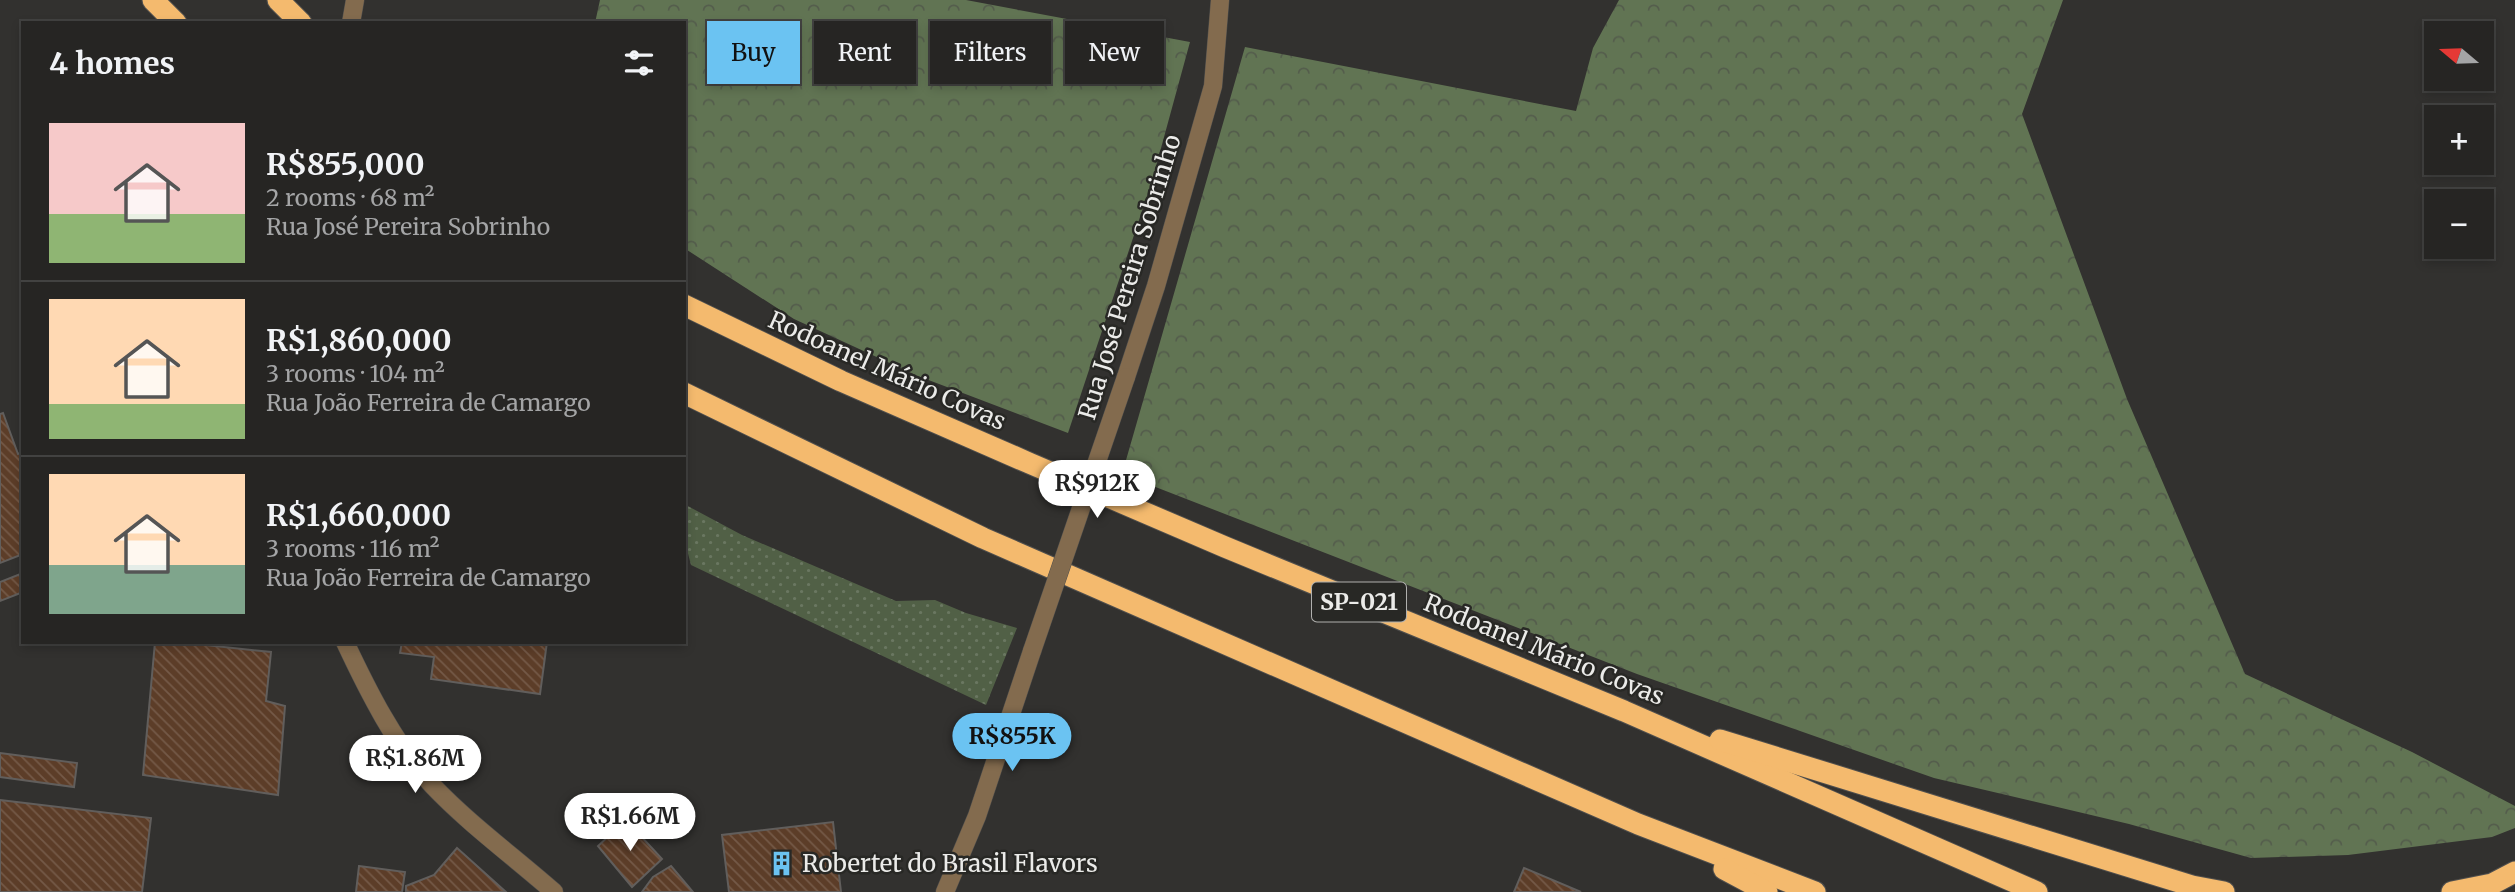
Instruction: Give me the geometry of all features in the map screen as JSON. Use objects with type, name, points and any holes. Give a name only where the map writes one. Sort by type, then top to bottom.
[{"type":"highway","points":[[153,0],[174,21]]},
{"type":"highway","points":[[278,0],[299,21]]},
{"type":"highway","name":"Rodoanel Mário Covas","points":[[686,306],[841,382],[1225,548],[1624,711],[2037,892]]},
{"type":"highway","points":[[686,394],[983,538],[1638,824],[1815,892]]},
{"type":"highway","points":[[1624,711],[2192,886],[2224,892]]},
{"type":"highway","points":[[1638,824],[1767,892]]},
{"type":"highway","points":[[2452,892],[2492,884],[2515,872]]},
{"type":"street","points":[[351,21],[355,0]]},
{"type":"street","name":"Rua José Pereira Sobrinho","points":[[946,888],[977,816],[1159,274],[1213,86],[1220,0]]},
{"type":"street","points":[[346,644],[404,748],[430,783],[458,811],[554,892]]},
{"type":"green space","points":[[600,0],[966,0],[1078,21],[1065,21],[1065,84],[1164,84],[1164,37],[1190,42],[1152,181],[1068,433],[918,376],[794,319],[686,249],[686,21],[595,21]]},
{"type":"green space","points":[[1619,0],[2063,0],[2022,114],[2127,399],[2245,674],[2412,752],[2515,806],[2515,828],[2492,837],[2348,855],[2251,858],[2129,824],[1934,778],[1637,674],[1122,474],[1245,47],[1576,111],[1593,48]]},
{"type":"green space","points":[[686,505],[742,535],[896,601],[935,600],[966,613],[1017,628],[986,705],[691,565],[686,546]]},
{"type":"building","points":[[3,413],[18,454],[21,453],[21,555],[0,563],[0,414]]},
{"type":"building","points":[[21,574],[21,593],[0,601],[0,582]]},
{"type":"building","points":[[155,644],[197,644],[271,652],[266,701],[285,706],[278,795],[143,775]]},
{"type":"building","points":[[402,644],[547,644],[540,694],[431,679],[434,657],[400,653]]},
{"type":"building","points":[[0,753],[77,763],[74,787],[0,777]]},
{"type":"building","points":[[0,800],[151,818],[142,892],[0,892]]},
{"type":"building","points":[[626,820],[662,859],[632,887],[598,846]]},
{"type":"building","name":"Robertet do Brasil Flavors","points":[[833,822],[841,892],[729,892],[722,835]]},
{"type":"building","points":[[457,848],[506,892],[406,892],[406,886],[434,875]]},
{"type":"building","points":[[359,866],[405,872],[402,892],[356,892]]},
{"type":"building","points":[[671,866],[693,892],[642,892],[653,877]]},
{"type":"building","points":[[1524,868],[1581,892],[1514,892]]},
{"type":"place","name":"Robertet do Brasil Flavors","points":[[782,864]]}]
